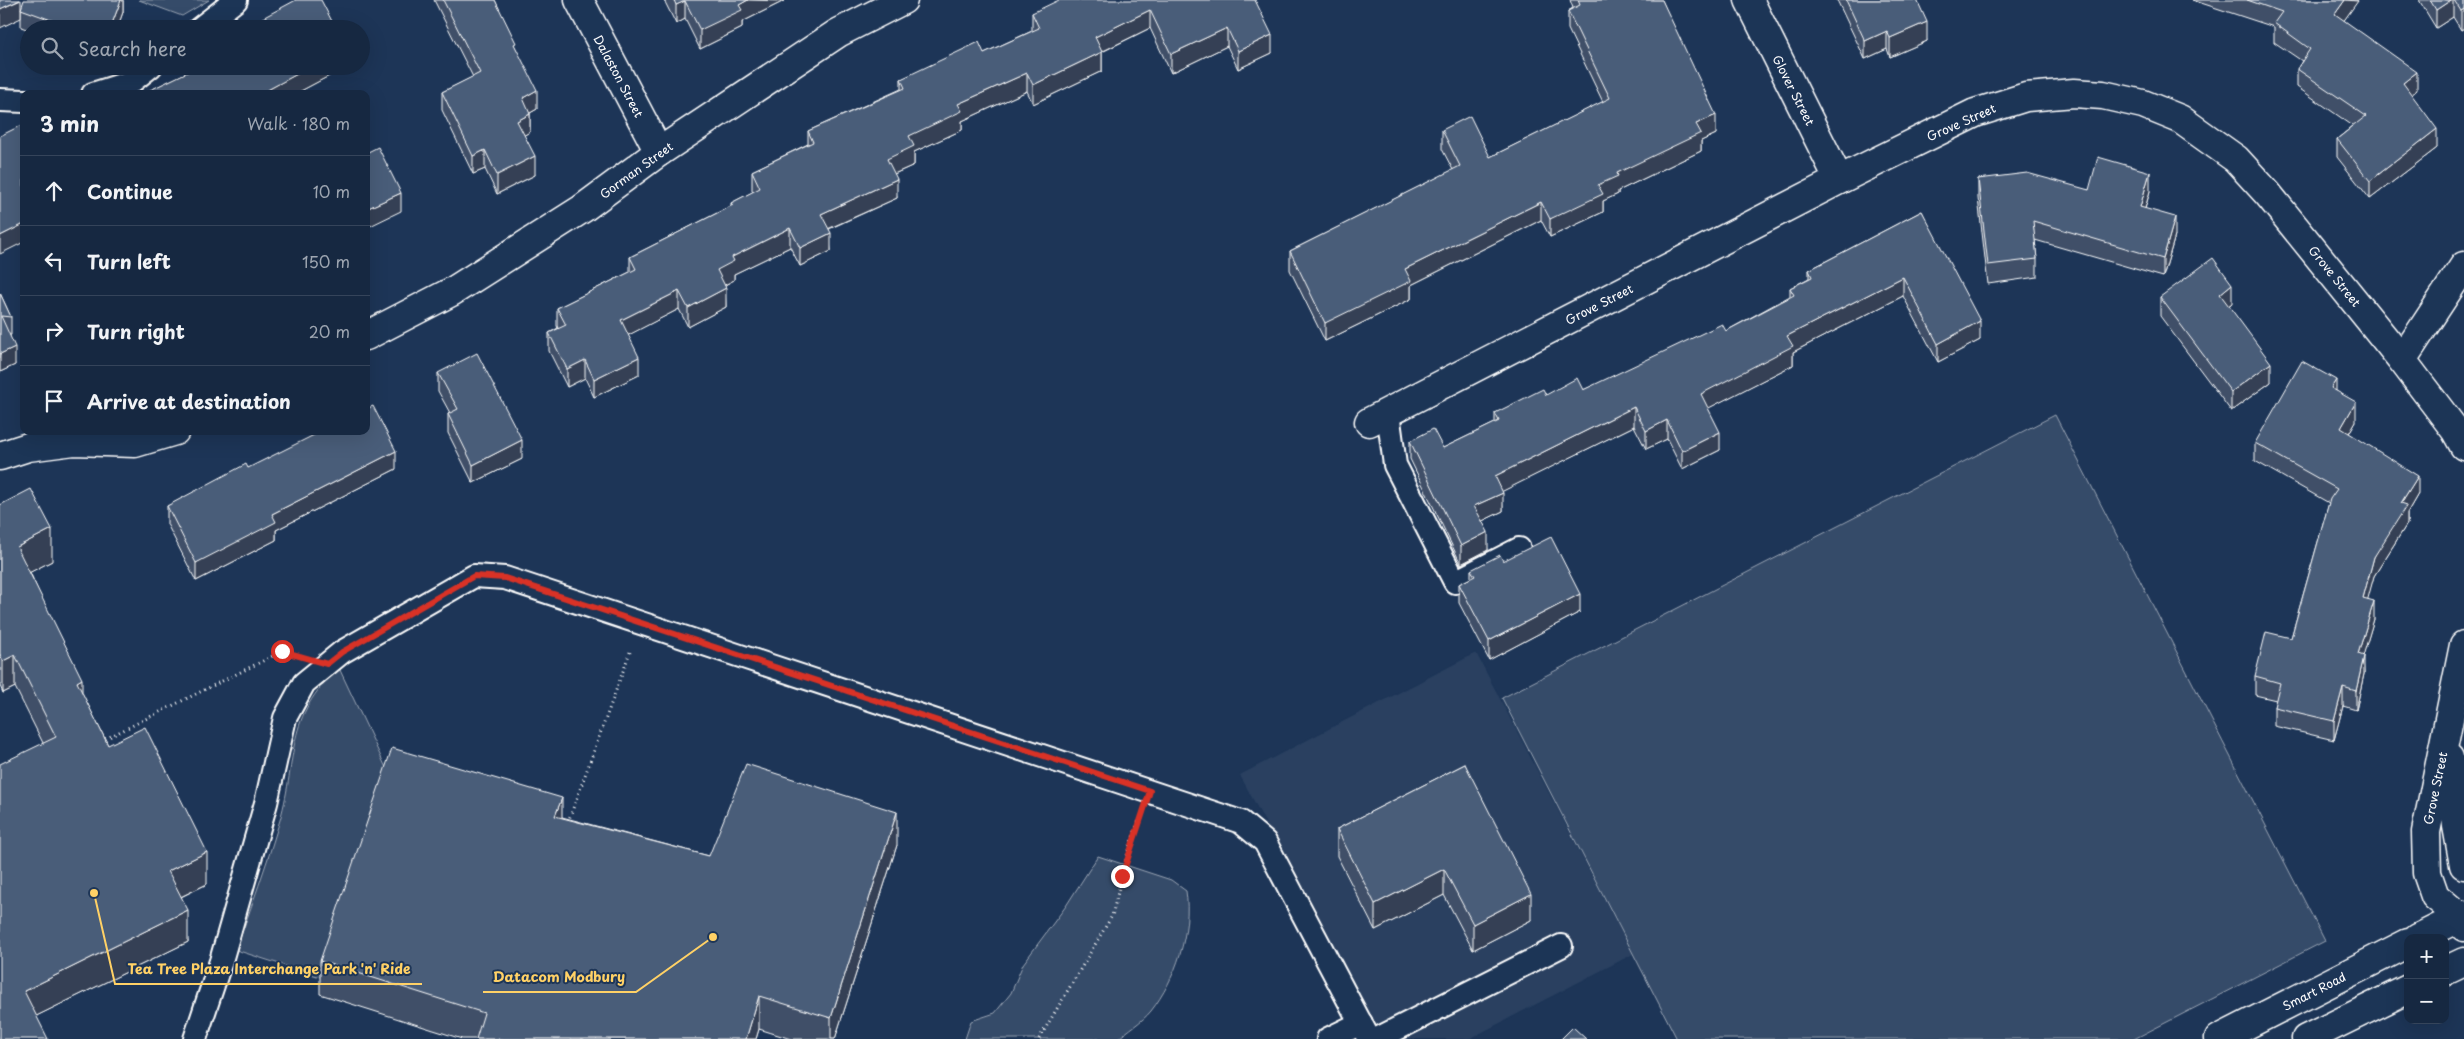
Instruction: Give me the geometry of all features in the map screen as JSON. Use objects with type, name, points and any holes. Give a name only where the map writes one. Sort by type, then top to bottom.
[{"type":"street","name":"Dalaston Street","points":[[579,0],[659,152]]},
{"type":"street","name":"Gorman Street","points":[[370,334],[453,291],[582,209],[659,152],[838,33],[903,0]]},
{"type":"street","name":"Glover Street","points":[[1749,0],[1839,180]]},
{"type":"street","name":"Grove Street","points":[[1378,418],[1839,180],[1975,113],[2026,98],[2074,93],[2103,95],[2143,104],[2180,119],[2236,159],[2286,215],[2402,360],[2455,430],[2464,446]]},
{"type":"street","points":[[2402,360],[2464,266]]},
{"type":"street","points":[[0,456],[28,447],[74,441],[135,443],[162,435]]},
{"type":"street","name":"Grove Street","points":[[2463,913],[2435,896],[2427,873],[2426,832],[2446,737],[2453,691],[2464,645]]},
{"type":"street","name":"Grove Street","points":[[2446,737],[2457,826],[2464,865]]},
{"type":"street","points":[[2425,934],[2463,913]]},
{"type":"street","name":"Smart Road","points":[[2219,1039],[2404,945]]},
{"type":"street","points":[[2449,969],[2464,962]]},
{"type":"street","points":[[2306,1039],[2404,991]]},
{"type":"lane","points":[[210,20],[236,0]]},
{"type":"lane","points":[[106,90],[131,82],[140,75]]},
{"type":"lane","points":[[0,100],[20,101]]},
{"type":"lane","points":[[1378,418],[1395,465],[1455,582],[1519,549]]},
{"type":"lane","points":[[194,1039],[221,961],[266,803],[286,718],[304,683],[342,652],[474,576],[505,578],[1241,822],[1265,842],[1365,1031],[1328,1039]]},
{"type":"lane","points":[[1377,1039],[1561,946]]},
{"type":"path","points":[[566,826],[640,623]]},
{"type":"path","points":[[97,743],[282,651],[327,664]]},
{"type":"path","points":[[1038,1039],[1112,916],[1129,848],[1150,791]]},
{"type":"shaded area","points":[[139,0],[209,0],[182,16]]},
{"type":"shaded area","points":[[2055,415],[2325,941],[2134,1039],[1677,1039],[1502,698]]},
{"type":"shaded area","points":[[1476,653],[1633,954],[1469,1039],[1381,1039],[1240,775]]},
{"type":"shaded area","points":[[339,668],[388,772],[320,977],[236,950],[280,820],[301,721],[321,686]]},
{"type":"shaded area","points":[[1098,856],[1171,880],[1186,891],[1187,922],[1180,954],[1168,984],[1151,1011],[1118,1039],[965,1039],[971,1021],[995,1013],[1011,993],[1023,964],[1066,906]]},
{"type":"building","points":[[0,0],[20,0],[0,9]]},
{"type":"building","points":[[24,0],[121,0],[113,20],[51,20],[21,9]]},
{"type":"building","points":[[296,0],[321,0],[331,20],[259,20]]},
{"type":"building","points":[[443,0],[495,0],[537,90],[523,98],[530,114],[517,121],[535,156],[497,175],[485,150],[473,156],[442,92],[480,73]]},
{"type":"building","points":[[674,0],[748,0],[739,5],[742,10],[700,30],[685,1],[676,5]]},
{"type":"building","points":[[1059,0],[1255,0],[1272,35],[1238,51],[1227,28],[1171,54],[1150,10],[1095,37],[1102,52],[1033,85],[1027,73],[958,104],[962,111],[909,136],[914,146],[887,159],[897,179],[821,214],[831,233],[800,248],[790,228],[732,257],[734,261],[717,270],[726,288],[688,308],[679,291],[621,320],[639,357],[594,379],[585,360],[567,369],[549,333],[566,325],[557,308],[636,269],[630,257],[733,205],[731,203],[760,188],[752,171],[813,142],[808,131],[905,88],[901,79],[979,42],[984,53],[1039,28],[1032,13]]},
{"type":"building","points":[[1578,0],[1662,0],[1716,115],[1696,124],[1701,133],[1617,173],[1618,176],[1598,185],[1603,194],[1550,219],[1541,202],[1405,269],[1411,281],[1325,323],[1290,251],[1460,166],[1442,130],[1470,116],[1490,157],[1610,98],[1568,11],[1580,5]]},
{"type":"building","points":[[1846,0],[1917,0],[1927,22],[1890,38],[1887,31],[1865,41]]},
{"type":"building","points":[[2247,0],[2345,0],[2335,14],[2417,72],[2403,83],[2437,129],[2370,181],[2337,139],[2366,116],[2297,69],[2310,49],[2274,23],[2282,12]]},
{"type":"building","points":[[2430,0],[2451,0],[2436,10]]},
{"type":"building","points":[[2454,0],[2464,0],[2464,9],[2461,11]]},
{"type":"building","points":[[181,75],[295,75],[267,90],[150,90]]},
{"type":"building","points":[[20,126],[20,226],[0,236],[0,136]]},
{"type":"building","points":[[378,147],[401,193],[370,207],[370,151]]},
{"type":"building","points":[[2098,157],[2150,172],[2140,207],[2175,217],[2163,259],[2033,221],[2037,259],[1988,265],[1978,179],[2027,173],[2089,190]]},
{"type":"building","points":[[1922,211],[1980,321],[1938,344],[1903,277],[1787,336],[1793,346],[1701,394],[1720,432],[1682,451],[1667,420],[1646,431],[1634,407],[1495,476],[1503,493],[1474,506],[1488,532],[1461,546],[1410,441],[1433,429],[1443,448],[1499,421],[1495,413],[1543,389],[1546,395],[1577,378],[1583,390],[1722,324],[1726,331],[1794,295],[1790,288],[1812,277],[1809,270]]},
{"type":"building","points":[[2213,258],[2232,284],[2220,294],[2271,363],[2231,392],[2160,297]]},
{"type":"building","points":[[0,293],[11,317],[1,316],[15,347],[0,354]]},
{"type":"building","points":[[477,353],[522,440],[473,465],[448,414],[458,409],[438,373]]},
{"type":"building","points":[[2302,361],[2336,380],[2331,388],[2356,402],[2341,428],[2418,476],[2401,503],[2407,505],[2374,557],[2363,598],[2374,601],[2358,654],[2364,656],[2356,691],[2343,687],[2334,721],[2274,707],[2280,683],[2255,676],[2266,632],[2291,638],[2330,499],[2337,489],[2255,443]]},
{"type":"building","points":[[373,406],[396,451],[272,514],[276,522],[196,563],[167,506],[246,464],[248,468],[314,435],[370,435],[370,407]]},
{"type":"building","points":[[31,489],[52,529],[17,547],[82,679],[77,682],[108,745],[145,727],[207,852],[168,871],[188,910],[24,991],[48,1039],[0,1039],[0,764],[56,737],[15,655],[3,661],[0,654],[0,505]]},
{"type":"building","points":[[1551,537],[1580,594],[1489,641],[1459,584],[1475,576],[1471,570],[1500,555],[1503,561]]},
{"type":"building","points":[[392,748],[562,798],[555,816],[709,856],[746,764],[897,812],[831,1018],[759,996],[746,1039],[476,1039],[484,1013],[320,961]]},
{"type":"building","points":[[1465,764],[1531,894],[1473,924],[1444,869],[1375,904],[1337,829]]},
{"type":"building","points":[[1573,1027],[1586,1039],[1561,1039]]},
{"type":"place","name":"Tea Tree Plaza Interchange Park 'n' Ride","points":[[94,893]]},
{"type":"place","name":"Datacom Modbury","points":[[713,937]]},
{"type":"route","points":[[282,651],[327,664],[342,652],[474,576],[505,578],[1150,791],[1129,848],[1122,876]]}]
